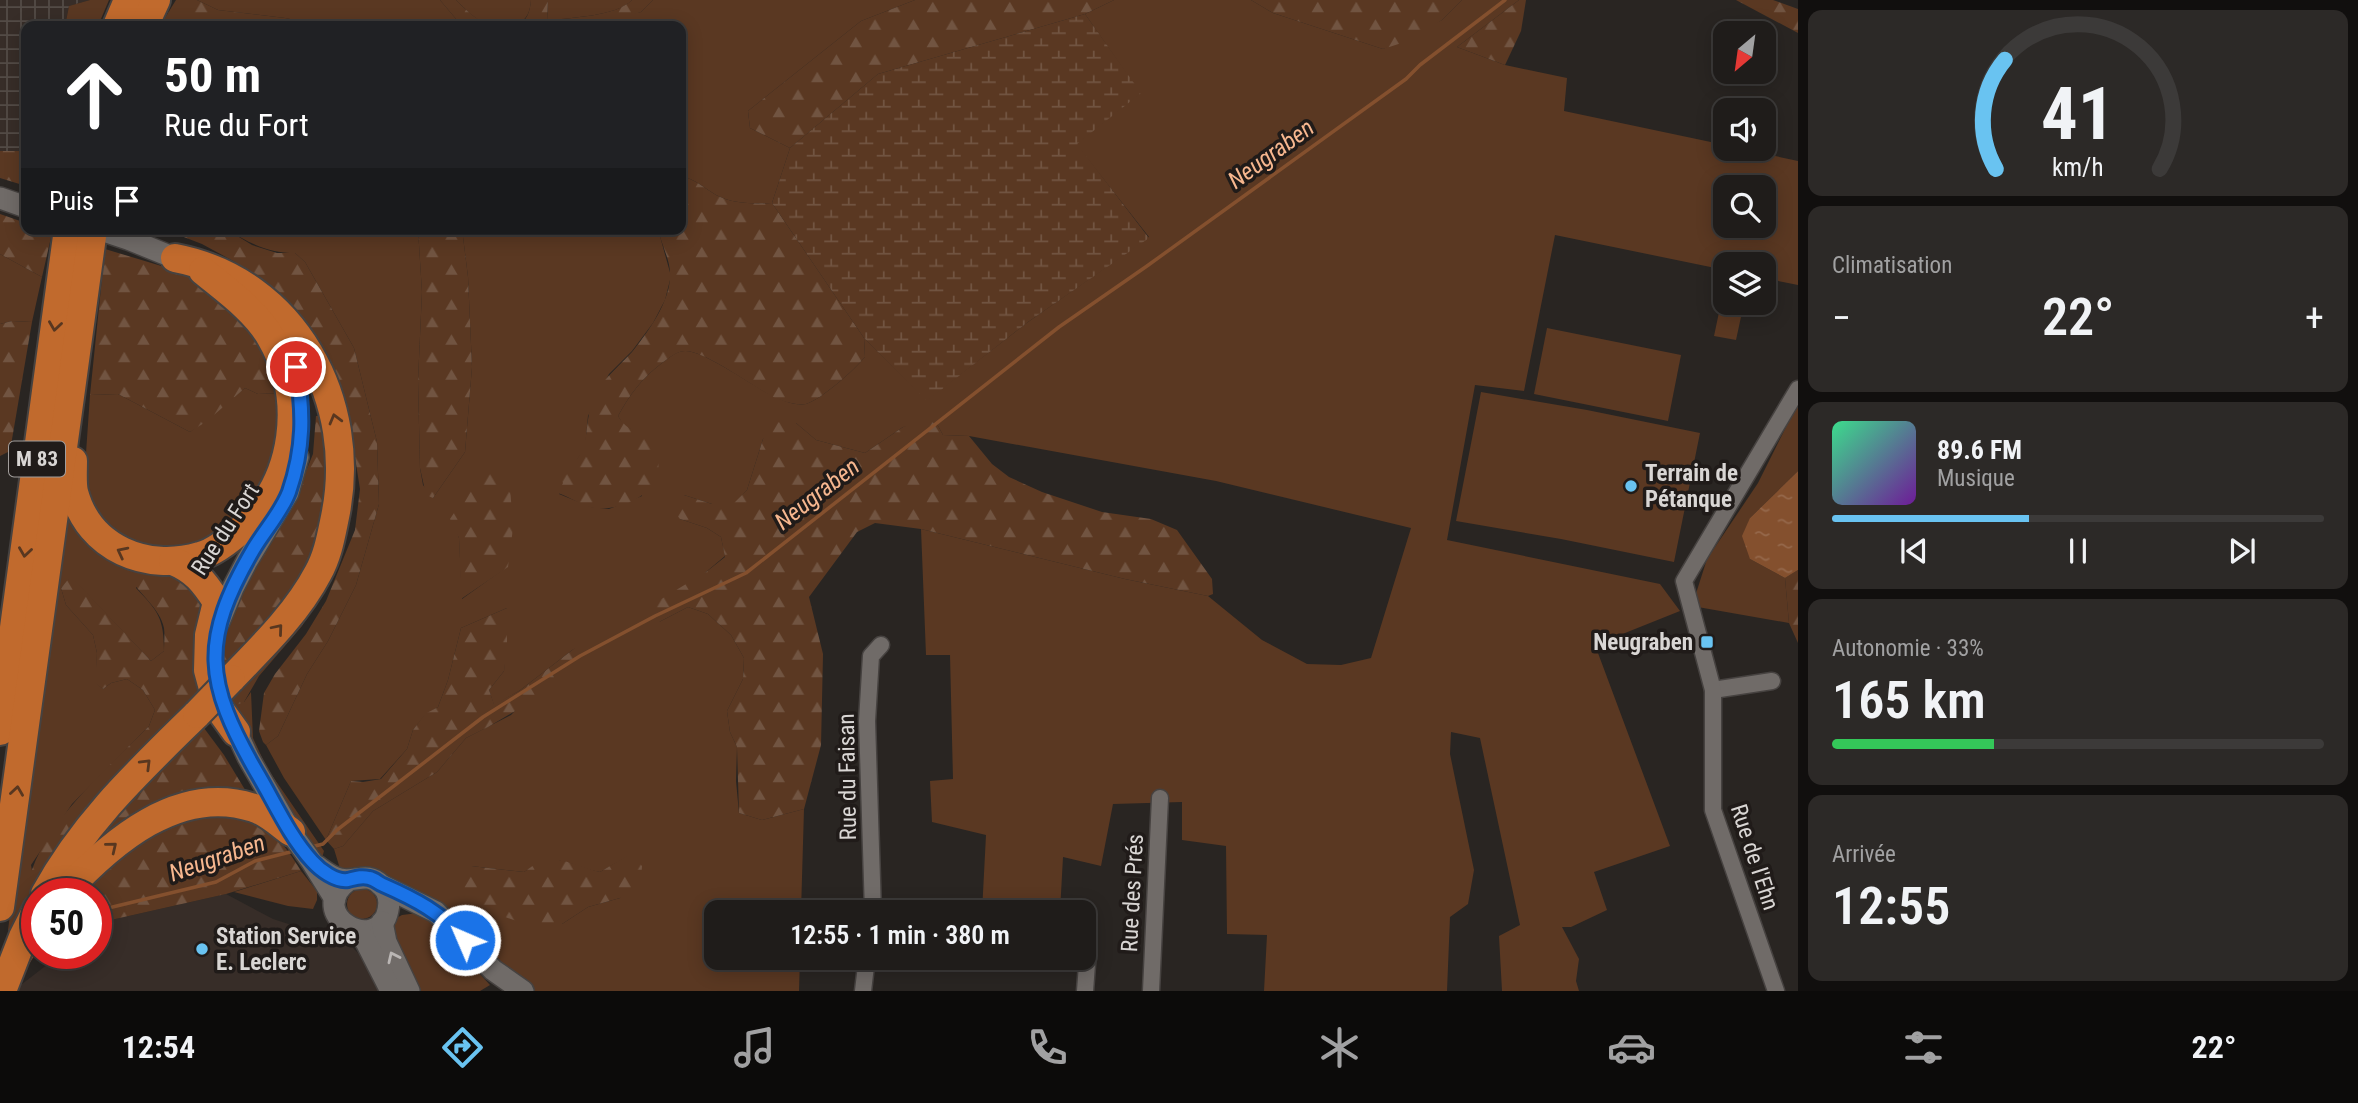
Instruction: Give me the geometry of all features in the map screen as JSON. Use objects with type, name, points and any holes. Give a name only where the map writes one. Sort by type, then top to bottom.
[{"type":"highway","points":[[119,21],[128,0]]},
{"type":"highway","points":[[146,21],[156,0]]},
{"type":"highway","name":"M 83","points":[[0,730],[67,235]]},
{"type":"highway","name":"M 83","points":[[0,907],[94,235]]},
{"type":"highway","points":[[54,878],[71,850],[113,796],[197,714],[281,625],[318,573],[329,545],[340,495],[339,435],[319,371],[309,351],[275,309],[222,271],[175,258]]},
{"type":"highway","points":[[65,440],[74,456],[74,490],[88,524],[102,539],[131,557],[173,561],[202,556],[234,537],[255,517],[275,487],[288,451],[292,427],[291,394],[284,366],[270,335],[244,307],[203,271]]},
{"type":"highway","points":[[173,561],[188,567],[203,579],[217,602],[209,635],[208,670],[218,707],[236,732]]},
{"type":"highway","points":[[0,581],[4,600],[2,634],[10,660]]},
{"type":"highway","points":[[80,878],[101,856],[155,817],[219,800],[257,809],[299,843]]},
{"type":"highway","points":[[2,991],[21,943]]},
{"type":"highway","points":[[11,965],[21,955]]},
{"type":"main road","points":[[0,198],[21,204]]},
{"type":"main road","name":"Rue du Fort","points":[[115,235],[175,258],[239,292],[276,328],[296,367],[302,399],[302,439],[288,493],[233,588],[218,624],[214,650],[218,685],[222,702],[236,732],[299,843],[335,899],[338,916],[348,927],[358,931],[366,942],[391,991]]},
{"type":"main road","name":"Rue du Fort","points":[[302,439],[282,490],[225,575],[208,607],[200,642],[202,677],[208,708],[219,733],[299,843],[334,877],[349,880],[366,877],[436,912],[493,970],[523,991]]},
{"type":"main road","points":[[335,899],[338,891],[349,880]]},
{"type":"main road","points":[[381,885],[389,899],[384,919],[386,942],[409,991]]},
{"type":"main road","points":[[358,931],[375,928],[384,919],[409,910],[427,914],[502,991]]},
{"type":"street","name":"Rue de l'Ehn","points":[[1776,991],[1713,810],[1713,690],[1684,581],[1798,389]]},
{"type":"street","name":"Rue du Faisan","points":[[873,900],[867,721],[871,656],[881,645]]},
{"type":"street","points":[[1713,690],[1772,681]]},
{"type":"street","name":"Rue des Prés","points":[[1151,991],[1160,798]]},
{"type":"street","points":[[863,991],[865,970]]},
{"type":"street","points":[[1085,991],[1087,970]]},
{"type":"shaded area","points":[[0,0],[90,0],[69,6],[66,21],[21,21],[21,151],[0,151]]},
{"type":"shaded area","points":[[226,894],[273,919],[310,931],[335,930],[364,959],[381,991],[13,991],[42,969],[112,969],[112,920]]},
{"type":"green space","points":[[90,0],[109,0],[100,21],[66,21],[69,6]]},
{"type":"green space","points":[[176,0],[197,0],[218,10],[300,21],[163,21]]},
{"type":"green space","points":[[197,0],[440,0],[458,21],[300,21],[218,10]]},
{"type":"green space","points":[[440,0],[456,0],[482,21],[458,21]]},
{"type":"green space","points":[[456,0],[531,0],[529,12],[523,21],[480,21]]},
{"type":"green space","points":[[531,0],[548,0],[547,21],[523,21],[530,9]]},
{"type":"green space","points":[[548,0],[632,0],[625,6],[604,13],[547,21]]},
{"type":"green space","points":[[632,0],[653,0],[641,12],[602,21],[547,21],[604,13]]},
{"type":"green space","points":[[653,0],[915,0],[861,21],[748,111],[750,128],[790,148],[772,203],[736,202],[716,195],[686,177],[686,21],[595,21],[641,12]]},
{"type":"green space","points":[[915,0],[1114,0],[1085,14],[878,74],[790,148],[750,128],[748,111],[861,21]]},
{"type":"green space","points":[[1114,0],[1251,0],[1273,13],[1383,49],[1442,20],[1462,0],[1519,0],[1457,47],[1505,65],[1567,78],[1564,111],[1713,142],[1713,161],[1776,161],[1776,156],[1798,161],[1798,285],[1776,280],[1776,252],[1713,252],[1713,268],[1555,235],[1524,391],[1475,385],[1447,540],[1660,584],[1680,611],[1595,645],[1670,846],[1594,872],[1607,910],[1571,927],[1562,927],[1579,959],[1576,981],[1579,991],[1502,991],[1499,936],[1520,925],[1480,738],[1451,732],[1450,754],[1474,870],[1468,904],[1450,917],[1447,991],[1264,991],[1267,935],[1227,934],[1226,846],[1182,840],[1182,802],[1113,804],[1101,866],[1063,857],[1061,900],[983,900],[986,835],[932,822],[930,781],[953,779],[950,655],[926,655],[921,529],[1125,579],[1208,596],[1262,640],[1307,664],[1341,665],[1371,658],[1411,528],[1216,481],[969,436],[943,435],[937,424],[903,427],[865,453],[816,440],[796,423],[763,439],[747,490],[734,504],[712,504],[684,495],[680,519],[707,528],[721,537],[725,556],[706,572],[659,622],[688,607],[708,614],[731,635],[744,658],[743,679],[727,711],[730,732],[737,747],[739,813],[762,820],[804,809],[801,900],[704,900],[704,970],[800,970],[799,991],[533,991],[364,868],[354,867],[341,872],[334,849],[343,846],[373,811],[437,772],[466,738],[511,715],[575,648],[519,691],[494,705],[489,690],[504,671],[507,608],[461,628],[438,707],[425,715],[413,730],[407,749],[380,779],[351,781],[326,840],[284,778],[266,745],[278,736],[307,674],[328,641],[356,585],[379,504],[377,442],[354,348],[305,262],[295,253],[259,246],[236,235],[418,235],[422,292],[418,381],[420,468],[423,485],[433,498],[465,452],[472,367],[468,277],[463,235],[660,235],[671,276],[665,300],[653,323],[632,351],[609,374],[588,416],[585,448],[559,494],[591,507],[609,509],[642,496],[633,430],[624,426],[618,416],[642,381],[676,353],[694,352],[775,397],[790,403],[806,404],[829,390],[860,363],[865,357],[864,338],[927,400],[1028,322],[1149,237],[1076,144],[1140,93],[1085,14]],"holes":[[[456,528],[508,566],[462,599],[459,538]],[[630,855],[620,898],[588,907],[562,924],[471,866],[524,872],[535,865],[553,860],[600,872]]]},
{"type":"green space","points":[[1251,0],[1462,0],[1442,20],[1411,40],[1383,49],[1273,13]]},
{"type":"green space","points":[[1519,0],[1526,0],[1521,31],[1505,65],[1457,47]]},
{"type":"green space","points":[[1736,0],[1773,0],[1798,9],[1798,33]]},
{"type":"green space","points":[[1085,14],[1141,93],[1077,144],[1149,238],[1028,322],[927,401],[864,338],[772,203],[790,148],[878,74]]},
{"type":"green space","points":[[0,151],[21,151],[21,184],[0,178]]},
{"type":"green space","points":[[686,178],[729,200],[772,203],[864,338],[865,357],[829,390],[813,401],[802,404],[775,398],[730,370],[694,352],[676,353],[642,381],[618,416],[633,429],[653,429],[658,472],[652,486],[638,498],[620,506],[590,507],[558,493],[563,483],[558,475],[579,457],[597,392],[632,352],[662,306],[669,286],[670,270],[660,235],[686,235]]},
{"type":"green space","points":[[0,214],[21,221],[21,235],[52,235],[42,277],[0,254]]},
{"type":"green space","points":[[179,235],[236,235],[252,245],[277,253],[295,253],[305,262],[354,348],[377,442],[379,504],[356,585],[328,641],[307,674],[278,736],[266,745],[259,731],[264,693],[326,601],[355,530],[360,489],[353,445],[339,393],[269,289],[235,262]]},
{"type":"green space","points":[[418,235],[463,235],[468,277],[472,367],[465,452],[433,498],[426,495],[420,468],[418,381],[422,292]]},
{"type":"green space","points":[[105,249],[178,271],[219,294],[269,352],[281,393],[258,394],[245,388],[190,432],[118,394],[90,395]]},
{"type":"green space","points":[[0,254],[42,277],[32,322],[12,321],[0,324]]},
{"type":"green space","points":[[1718,315],[1741,315],[1736,340],[1714,336]]},
{"type":"green space","points":[[12,321],[32,322],[10,451],[0,456],[0,324]]},
{"type":"green space","points":[[1547,328],[1681,355],[1668,421],[1534,394]]},
{"type":"green space","points":[[245,388],[258,394],[281,393],[277,453],[274,467],[254,498],[225,527],[190,548],[173,553],[155,553],[94,519],[84,482],[90,395],[118,394],[190,432]]},
{"type":"green space","points":[[1481,392],[1700,433],[1674,562],[1456,521]]},
{"type":"green space","points":[[1798,403],[1798,471],[1750,518],[1750,559],[1785,578],[1789,623],[1692,606],[1707,559],[1758,483]]},
{"type":"green space","points":[[316,416],[328,416],[329,514],[303,587],[224,675],[221,648],[226,615],[297,493],[313,454]]},
{"type":"green space","points":[[927,420],[937,424],[943,435],[969,436],[992,464],[1009,477],[1042,492],[1102,512],[1151,519],[1177,530],[1212,579],[1213,594],[1208,596],[1125,579],[921,529],[875,523],[857,532],[809,597],[823,654],[821,745],[804,809],[762,820],[739,813],[737,747],[730,732],[727,711],[743,679],[744,658],[731,635],[708,614],[688,607],[659,622],[648,607],[706,572],[725,557],[721,537],[707,528],[680,519],[669,505],[673,497],[684,495],[712,504],[734,503],[747,490],[763,439],[776,422],[796,423],[816,440],[865,453],[903,427]]},
{"type":"green space","points":[[482,471],[509,473],[513,528],[508,567],[461,599],[459,538],[450,519]]},
{"type":"green space","points":[[66,494],[137,570],[136,588],[158,616],[163,630],[164,651],[151,661],[71,577],[61,588],[66,605],[93,635],[97,653],[96,683],[103,689],[111,683],[127,679],[143,690],[155,710],[149,726],[72,804],[31,865],[33,878],[21,878],[21,923],[14,937],[8,930]]},
{"type":"green space","points":[[137,570],[181,574],[203,605],[195,644],[199,694],[48,878],[30,878],[46,841],[60,820],[149,726],[155,710],[143,690],[127,679],[111,683],[103,689],[95,683],[97,653],[93,635],[66,605],[61,588],[71,576],[151,661],[164,651],[164,628],[154,608],[129,577]]},
{"type":"green space","points":[[1798,570],[1798,643],[1789,623],[1785,578]]},
{"type":"green space","points":[[322,593],[302,626],[259,676],[244,702],[236,705],[231,702],[229,693]]},
{"type":"green space","points":[[507,608],[504,671],[489,690],[494,704],[519,691],[575,648],[584,662],[534,700],[466,738],[437,772],[373,811],[343,846],[334,849],[326,840],[351,781],[381,779],[407,749],[413,730],[425,714],[438,707],[461,628]]},
{"type":"green space","points":[[251,692],[253,738],[267,768],[324,851],[322,858],[255,757],[231,702],[244,702]]},
{"type":"green space","points":[[201,724],[247,793],[95,850],[79,849]]},
{"type":"green space","points":[[207,813],[251,823],[282,844],[301,871],[226,894],[112,920],[112,878],[91,878],[154,829]]},
{"type":"green space","points":[[630,854],[642,866],[641,880],[620,898],[588,907],[546,931],[467,904],[456,892],[457,878],[471,866],[524,872],[539,862],[550,859],[600,872]]},
{"type":"green space","points":[[301,871],[317,891],[313,909],[288,906],[234,892]]},
{"type":"green space","points":[[362,889],[373,893],[377,904],[373,915],[362,919],[351,915],[347,904],[351,893]]},
{"type":"green space","points":[[418,913],[429,919],[490,985],[480,991],[412,991],[393,943],[393,920],[402,915]]},
{"type":"water","points":[[1798,471],[1798,570],[1785,578],[1750,559],[1742,536],[1750,518]]},
{"type":"waterway","name":"Neugraben","points":[[311,847],[323,844],[337,830],[483,717],[580,656],[655,616],[746,573],[1059,327],[1406,79],[1420,65],[1505,0]]},
{"type":"waterway","name":"Neugraben","points":[[112,907],[216,882],[255,861],[294,851]]},
{"type":"place","name":"Terrain de Pétanque","points":[[1631,486]]},
{"type":"place","name":"Neugraben","points":[[1707,642]]},
{"type":"place","name":"Station Service E. Leclerc","points":[[202,949]]},
{"type":"route","points":[[296,367],[302,399],[302,439],[288,493],[253,550],[226,601],[218,624],[214,650],[222,702],[248,757],[292,834],[312,862],[340,879],[366,877],[414,899],[446,920],[465,940]]}]
